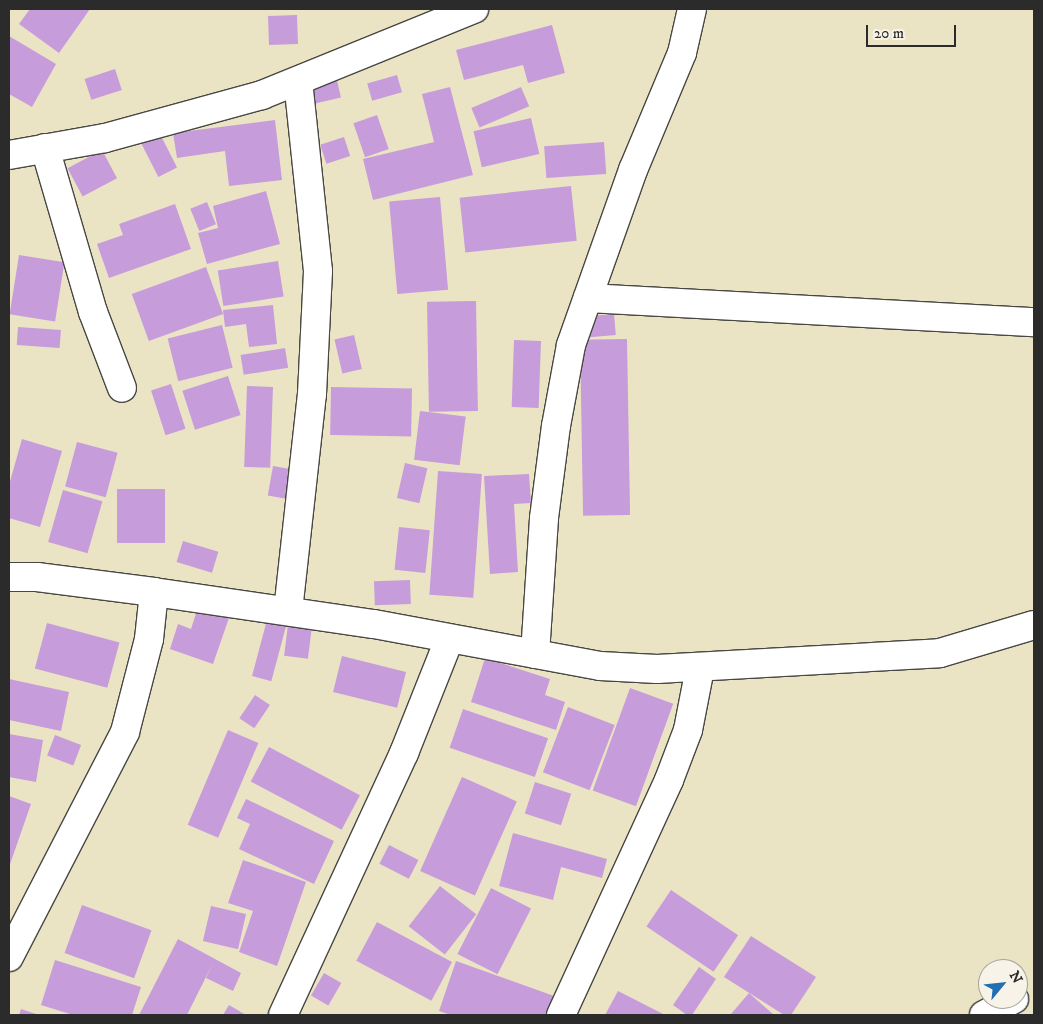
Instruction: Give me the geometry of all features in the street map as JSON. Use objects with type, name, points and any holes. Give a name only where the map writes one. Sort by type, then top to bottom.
[{"type":"street","points":[[9,155],[105,138],[182,119],[298,82],[474,9]]},
{"type":"street","points":[[535,654],[544,518],[556,426],[571,345],[633,170],[682,53],[692,9]]},
{"type":"street","points":[[288,611],[312,394],[318,271],[298,82]]},
{"type":"street","points":[[45,148],[93,312],[122,388]]},
{"type":"street","points":[[588,298],[1034,322]]},
{"type":"street","points":[[9,577],[37,577],[288,611],[600,666],[700,668],[940,653],[1034,625]]},
{"type":"street","points":[[9,957],[125,732],[149,639],[154,592]]},
{"type":"street","points":[[283,1015],[404,753],[449,640]]},
{"type":"street","points":[[561,1015],[669,780],[688,730],[700,668]]},
{"type":"street","points":[[984,1015],[996,1009]]},
{"type":"building","points":[[30,9],[90,9],[59,53],[19,24]]},
{"type":"building","points":[[297,15],[298,44],[269,45],[268,16]]},
{"type":"building","points":[[552,25],[565,73],[528,83],[523,65],[464,80],[456,50]]},
{"type":"building","points":[[9,36],[56,64],[32,107],[9,94]]},
{"type":"building","points":[[115,69],[122,90],[91,100],[85,79]]},
{"type":"building","points":[[397,75],[402,92],[372,101],[367,84]]},
{"type":"building","points":[[336,76],[341,97],[312,104],[307,83]]},
{"type":"building","points":[[450,87],[473,175],[373,200],[363,159],[434,142],[422,94]]},
{"type":"building","points":[[521,87],[529,106],[479,127],[471,108]]},
{"type":"building","points":[[377,115],[389,149],[365,157],[353,123]]},
{"type":"building","points":[[531,118],[539,154],[482,167],[474,131]]},
{"type":"building","points":[[275,120],[282,180],[229,186],[225,151],[177,158],[173,133]]},
{"type":"building","points":[[158,130],[177,167],[158,177],[139,140]]},
{"type":"building","points":[[344,137],[350,156],[326,164],[320,145]]},
{"type":"building","points":[[604,142],[606,174],[546,178],[544,146]]},
{"type":"building","points":[[102,150],[117,178],[83,197],[68,168]]},
{"type":"building","points":[[571,186],[577,241],[465,252],[460,198]]},
{"type":"building","points":[[266,191],[280,244],[207,264],[198,233],[218,228],[213,206]]},
{"type":"building","points":[[440,197],[448,290],[397,294],[389,201]]},
{"type":"building","points":[[207,202],[216,224],[199,231],[190,209]]},
{"type":"building","points":[[175,204],[191,249],[109,278],[97,244],[123,235],[119,224]]},
{"type":"building","points":[[19,255],[64,262],[55,321],[10,314]]},
{"type":"building","points":[[278,261],[284,297],[223,306],[218,271]]},
{"type":"building","points":[[206,267],[223,314],[149,341],[132,294]]},
{"type":"building","points":[[476,301],[478,411],[429,412],[427,302]]},
{"type":"building","points":[[273,305],[277,344],[249,347],[246,324],[225,327],[223,310]]},
{"type":"building","points":[[614,314],[616,335],[590,337],[588,316]]},
{"type":"building","points":[[222,325],[233,368],[178,381],[168,339]]},
{"type":"building","points":[[18,327],[61,330],[60,348],[17,345]]},
{"type":"building","points":[[354,335],[362,369],[342,374],[335,339]]},
{"type":"building","points":[[627,339],[630,515],[583,516],[580,340]]},
{"type":"building","points":[[514,340],[541,341],[539,408],[512,407]]},
{"type":"building","points":[[285,348],[288,368],[244,375],[241,355]]},
{"type":"building","points":[[228,376],[241,415],[195,430],[182,391]]},
{"type":"building","points":[[171,384],[186,429],[166,435],[151,390]]},
{"type":"building","points":[[247,386],[273,387],[270,468],[244,467]]},
{"type":"building","points":[[331,387],[412,388],[411,436],[330,435]]},
{"type":"building","points":[[420,411],[466,417],[460,465],[414,460]]},
{"type":"building","points":[[22,439],[62,451],[40,527],[9,518],[9,485]]},
{"type":"building","points":[[77,442],[118,453],[106,497],[65,486]]},
{"type":"building","points":[[405,463],[427,468],[419,503],[397,498]]},
{"type":"building","points":[[273,466],[296,470],[290,500],[268,496]]},
{"type":"building","points":[[438,471],[482,474],[473,598],[429,595]]},
{"type":"building","points":[[529,474],[531,503],[514,504],[518,572],[490,574],[484,476]]},
{"type":"building","points":[[117,489],[165,489],[165,543],[117,543]]},
{"type":"building","points":[[63,490],[102,501],[88,553],[48,542]]},
{"type":"building","points":[[399,527],[430,530],[425,573],[395,570]]},
{"type":"building","points":[[183,541],[218,552],[212,573],[177,562]]},
{"type":"building","points":[[410,580],[411,604],[375,605],[374,581]]},
{"type":"building","points":[[199,604],[230,615],[213,664],[170,649],[178,624],[191,629]]},
{"type":"building","points":[[289,616],[313,619],[308,659],[284,656]]},
{"type":"building","points":[[267,620],[286,625],[271,681],[252,676]]},
{"type":"building","points":[[47,623],[119,642],[107,688],[35,668]]},
{"type":"building","points":[[342,656],[406,672],[397,708],[333,692]]},
{"type":"building","points":[[485,658],[550,679],[545,695],[565,702],[556,730],[471,702]]},
{"type":"building","points":[[9,679],[69,692],[61,731],[9,720]]},
{"type":"building","points":[[630,688],[673,704],[636,806],[593,790]]},
{"type":"building","points":[[255,695],[270,705],[254,728],[239,718]]},
{"type":"building","points":[[568,707],[615,725],[590,790],[543,772]]},
{"type":"building","points":[[463,709],[548,738],[535,777],[450,748]]},
{"type":"building","points":[[228,730],[258,743],[218,838],[188,825]]},
{"type":"building","points":[[9,734],[43,740],[36,782],[9,777]]},
{"type":"building","points":[[55,735],[81,745],[73,766],[47,756]]},
{"type":"building","points":[[269,747],[360,795],[342,830],[251,781]]},
{"type":"building","points":[[462,777],[517,801],[475,895],[420,871]]},
{"type":"building","points":[[535,782],[571,794],[561,825],[525,813]]},
{"type":"building","points":[[9,796],[31,804],[9,867]]},
{"type":"building","points":[[246,799],[334,841],[314,884],[239,849],[250,824],[237,818]]},
{"type":"building","points":[[513,833],[607,859],[602,878],[561,867],[553,900],[499,886]]},
{"type":"building","points":[[389,845],[418,860],[409,879],[379,864]]},
{"type":"building","points":[[243,860],[306,882],[277,966],[239,952],[253,911],[228,903]]},
{"type":"building","points":[[440,886],[476,914],[445,955],[409,926]]},
{"type":"building","points":[[491,888],[531,908],[497,974],[457,954]]},
{"type":"building","points":[[671,890],[738,935],[714,972],[646,926]]},
{"type":"building","points":[[82,905],[152,930],[134,978],[65,953]]},
{"type":"building","points":[[211,906],[246,914],[238,949],[203,941]]},
{"type":"building","points":[[377,922],[452,962],[431,1001],[356,961]]},
{"type":"building","points":[[751,936],[816,977],[791,1015],[784,1015],[724,977]]},
{"type":"building","points":[[178,939],[241,973],[233,991],[206,978],[213,963],[187,1015],[139,1015]]},
{"type":"building","points":[[55,960],[141,987],[132,1015],[73,1015],[41,1005]]},
{"type":"building","points":[[456,961],[554,996],[548,1015],[451,1015],[439,1011]]},
{"type":"building","points":[[699,967],[716,979],[692,1015],[687,1015],[673,1005]]},
{"type":"building","points":[[324,973],[341,983],[328,1006],[311,996]]},
{"type":"building","points":[[618,991],[665,1015],[605,1015]]},
{"type":"building","points":[[749,993],[774,1015],[731,1014]]},
{"type":"building","points":[[229,1005],[246,1015],[223,1015]]},
{"type":"building","points":[[21,1009],[39,1015],[19,1015]]}]
